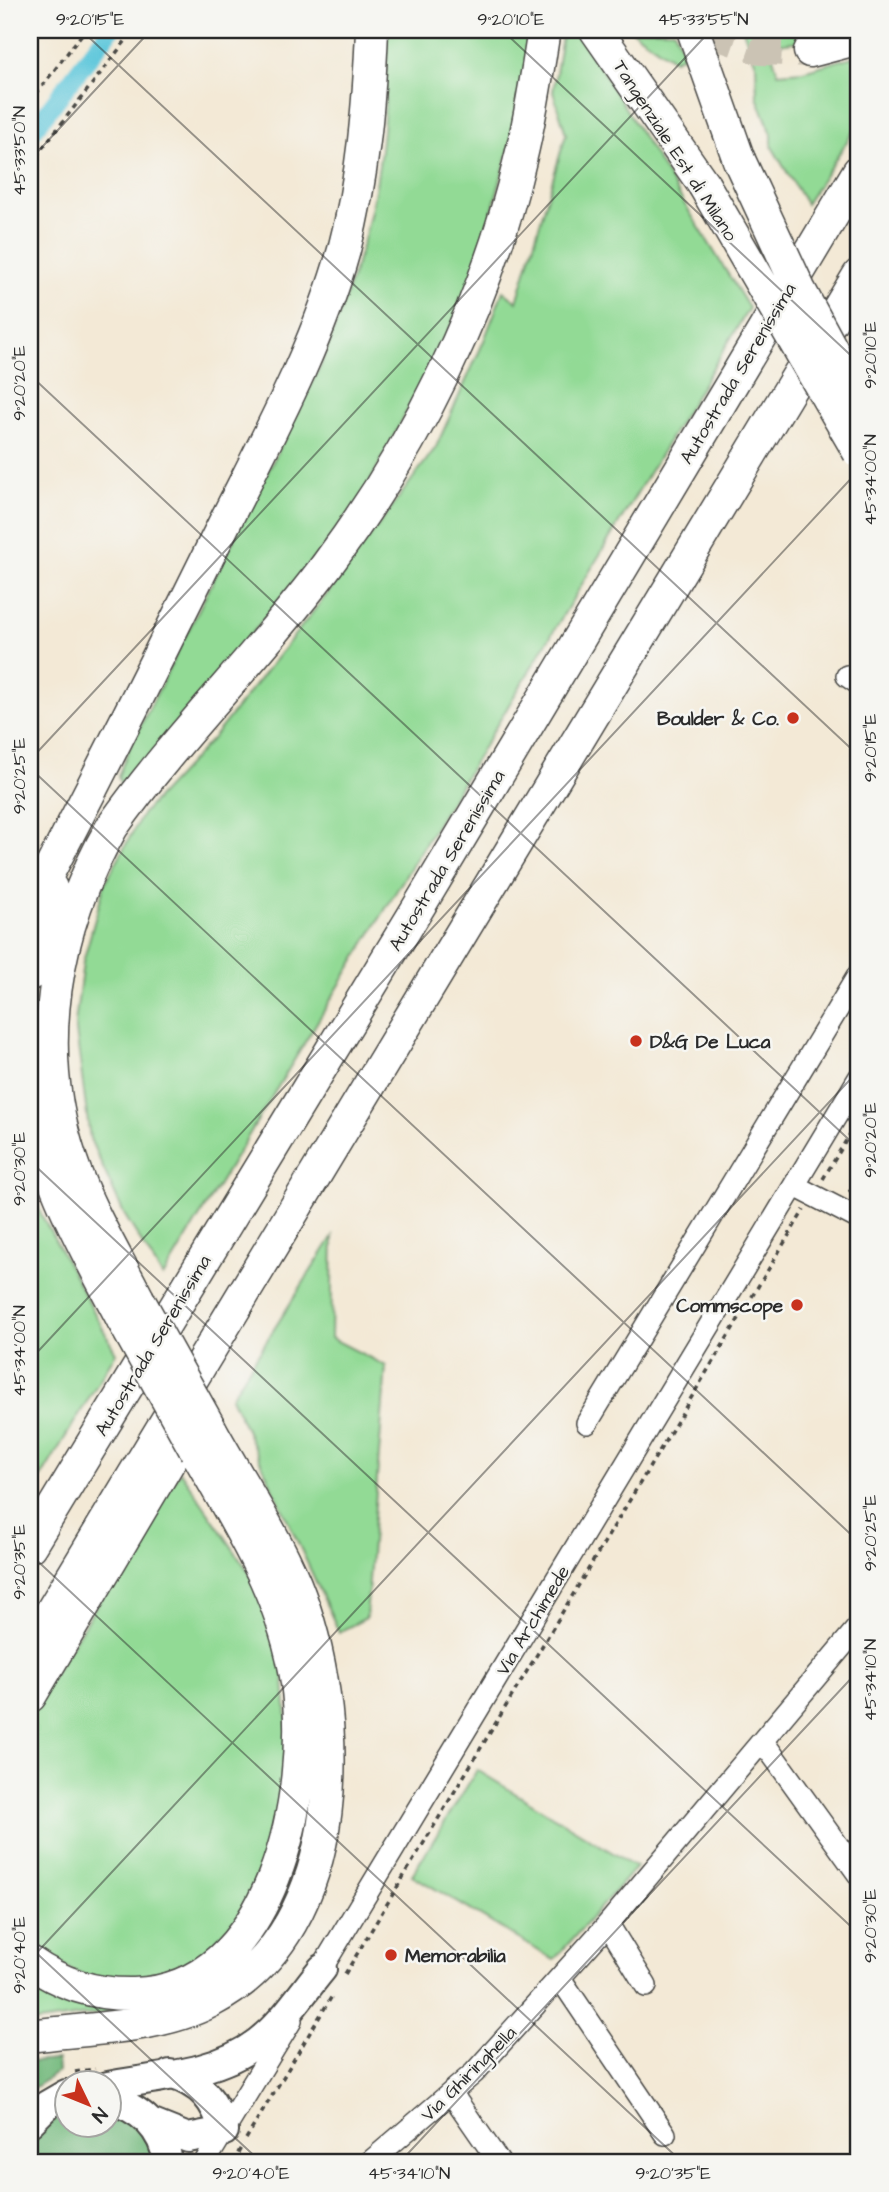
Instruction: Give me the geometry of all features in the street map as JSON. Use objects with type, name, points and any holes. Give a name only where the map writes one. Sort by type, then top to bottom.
[{"type":"highway","points":[[30,908],[313,342],[340,261],[354,203],[367,118],[372,30]]},
{"type":"highway","points":[[130,1309],[81,1187],[61,1125],[53,1064],[52,1016],[63,945],[87,873],[112,827],[327,565],[415,430],[474,301],[500,229],[520,162],[544,30]]},
{"type":"highway","name":"Tangenziale Est di Milano","points":[[596,30],[704,185],[859,452]]},
{"type":"highway","name":"Tangenziale Est di Milano","points":[[693,30],[739,160],[799,289],[859,400]]},
{"type":"highway","points":[[810,51],[859,38]]},
{"type":"highway","name":"Autostrada Serenissima","points":[[30,1546],[407,926],[859,171]]},
{"type":"highway","points":[[30,1647],[240,1295],[476,913],[859,275]]},
{"type":"highway","points":[[30,974],[40,922],[70,830]]},
{"type":"highway","points":[[30,1091],[39,1137],[61,1200],[130,1309],[203,1441],[295,1584],[321,1672],[328,1727],[328,1783],[324,1819],[308,1883],[296,1915],[279,1944],[254,1972],[213,2001],[157,2019],[30,2036]]},
{"type":"highway","points":[[30,1696],[174,1453],[240,1295]]},
{"type":"highway","points":[[30,1962],[57,1978],[97,1992],[144,1994],[185,1981],[222,1957],[251,1926],[267,1895],[287,1836],[295,1792],[299,1734],[298,1689],[290,1646],[268,1580],[203,1441]]},
{"type":"main road","points":[[122,2083],[220,2063],[257,2043],[322,1969]]},
{"type":"main road","points":[[122,2104],[153,2124],[188,2138],[224,2132],[212,2099],[189,2080],[170,2074]]},
{"type":"main road","points":[[30,2122],[52,2102]]},
{"type":"main road","points":[[153,2124],[162,2138],[168,2162]]},
{"type":"street","points":[[587,1423],[859,974]]},
{"type":"street","name":"Via Archimede","points":[[205,2162],[804,1190],[859,1078]]},
{"type":"street","points":[[804,1190],[859,1219]]},
{"type":"street","name":"Via Ghiringhella","points":[[370,2162],[452,2094],[560,1978],[764,1743],[859,1626]]},
{"type":"street","points":[[764,1743],[859,1875]]},
{"type":"street","points":[[608,1924],[646,1986]]},
{"type":"street","points":[[560,1978],[665,2134]]},
{"type":"street","points":[[452,2094],[499,2162]]},
{"type":"path","points":[[30,102],[85,30]]},
{"type":"path","points":[[30,164],[134,30]]},
{"type":"path","points":[[449,1798],[804,1190],[859,1119]]},
{"type":"green space","points":[[387,30],[532,30],[524,95],[471,288],[357,507],[126,785],[120,783],[118,776],[129,749],[321,365],[345,299],[366,232],[380,157],[385,106]]},
{"type":"green space","points":[[563,30],[577,30],[749,308],[163,1277],[124,1214],[90,1139],[75,1023],[83,962],[105,883],[143,813],[212,739],[335,584],[436,447],[483,343],[503,291],[517,302],[566,134],[553,92]]},
{"type":"green space","points":[[631,30],[674,30],[684,55],[674,60]]},
{"type":"green space","points":[[743,30],[836,30],[817,39],[769,45],[778,73],[803,71],[859,55],[859,123],[806,204],[772,147],[772,134],[757,97],[756,64]]},
{"type":"green space","points":[[30,1179],[40,1212],[116,1353],[30,1496]]},
{"type":"green space","points":[[333,1236],[331,1338],[386,1366],[366,1618],[339,1632],[231,1397]]},
{"type":"green space","points":[[180,1471],[266,1597],[283,1663],[288,1738],[281,1809],[266,1874],[222,1945],[156,1981],[87,1978],[42,1954],[30,1941],[30,1712]]},
{"type":"green space","points":[[477,1770],[636,1867],[554,1960],[412,1875]]},
{"type":"green space","points":[[30,1981],[65,2000],[118,2011],[30,2023]]},
{"type":"green space","points":[[57,2060],[58,2070],[52,2070],[52,2076],[30,2090],[30,2062]]},
{"type":"green space","points":[[122,2115],[132,2118],[160,2162],[30,2162],[33,2146],[41,2132],[52,2122],[52,2140],[122,2140]]},
{"type":"waterway","points":[[30,134],[110,30]]},
{"type":"tunnel","points":[[705,30],[760,49],[810,51]]},
{"type":"place","name":"Boulder & Co.","points":[[793,718]]},
{"type":"place","name":"D&G De Luca","points":[[636,1041]]},
{"type":"place","name":"Commscope","points":[[797,1305]]},
{"type":"place","name":"Memorabilia","points":[[391,1955]]}]
